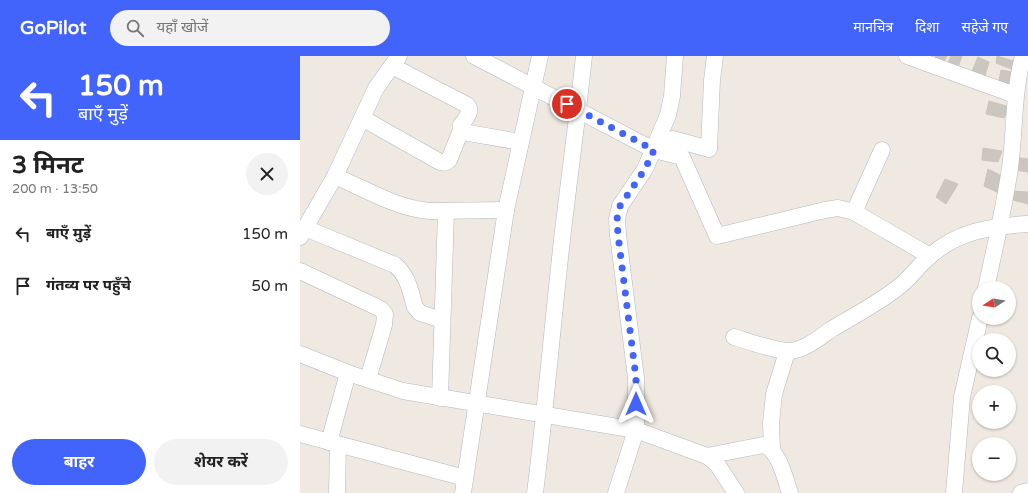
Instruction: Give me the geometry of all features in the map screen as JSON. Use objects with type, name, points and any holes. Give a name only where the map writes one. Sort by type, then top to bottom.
[{"type":"street","points":[[474,56],[654,150],[682,157],[717,236],[838,208],[854,212],[930,256]]},
{"type":"street","points":[[300,434],[334,443],[464,485],[506,210],[540,56]]},
{"type":"street","points":[[535,493],[545,414],[563,230],[579,110],[584,56]]},
{"type":"street","points":[[616,493],[636,430],[636,378],[617,219],[620,206],[645,169],[668,115],[672,96],[675,56]]},
{"type":"street","points":[[654,150],[673,139],[709,149],[712,80],[715,56]]},
{"type":"street","points":[[907,56],[1015,95]]},
{"type":"street","points":[[988,281],[1000,225],[1010,167],[1015,95],[1023,56]]},
{"type":"street","points":[[362,118],[440,162],[443,162],[449,160],[461,130],[461,125],[469,114],[469,108],[396,61],[376,88],[362,118],[335,176],[303,233],[395,266],[407,279],[415,308],[420,313],[442,320]]},
{"type":"street","points":[[461,130],[463,132],[520,142]]},
{"type":"street","points":[[854,212],[882,150]]},
{"type":"street","points":[[335,176],[405,207],[418,210],[506,210]]},
{"type":"street","points":[[440,398],[446,211]]},
{"type":"street","points":[[734,337],[787,352],[802,348],[888,295],[911,276],[930,256],[954,240],[969,233],[1000,225],[1028,224]]},
{"type":"street","points":[[300,271],[381,309],[385,314],[384,325],[368,380]]},
{"type":"street","points":[[954,493],[962,397],[978,325]]},
{"type":"street","points":[[772,449],[771,423],[774,394],[787,352]]},
{"type":"street","points":[[300,354],[348,373],[403,391],[636,430],[708,456],[717,464],[736,493]]},
{"type":"street","points":[[337,493],[334,443],[348,373]]},
{"type":"street","points":[[708,456],[763,445],[767,446],[775,453],[790,493]]},
{"type":"street","points":[[1021,493],[1028,491]]},
{"type":"building","points":[[936,56],[947,56],[944,62],[933,60]]},
{"type":"building","points":[[951,56],[962,56],[957,70],[947,65]]},
{"type":"building","points":[[997,56],[1017,62],[1014,70],[996,63]]},
{"type":"building","points":[[978,57],[989,62],[985,76],[972,71]]},
{"type":"building","points":[[1001,70],[1013,72],[1010,89],[998,86]]},
{"type":"building","points":[[989,101],[1010,107],[1004,118],[986,114]]},
{"type":"building","points":[[983,148],[1002,151],[998,162],[982,160]]},
{"type":"building","points":[[1015,157],[1028,159],[1028,172],[1015,170]]},
{"type":"building","points":[[988,169],[1002,176],[999,193],[984,186]]},
{"type":"building","points":[[945,179],[958,184],[946,204],[936,197]]},
{"type":"building","points":[[1013,191],[1028,192],[1028,204],[1013,200]]},
{"type":"route","points":[[567,104],[654,150],[645,169],[620,206],[617,219],[636,378],[636,404]]}]
